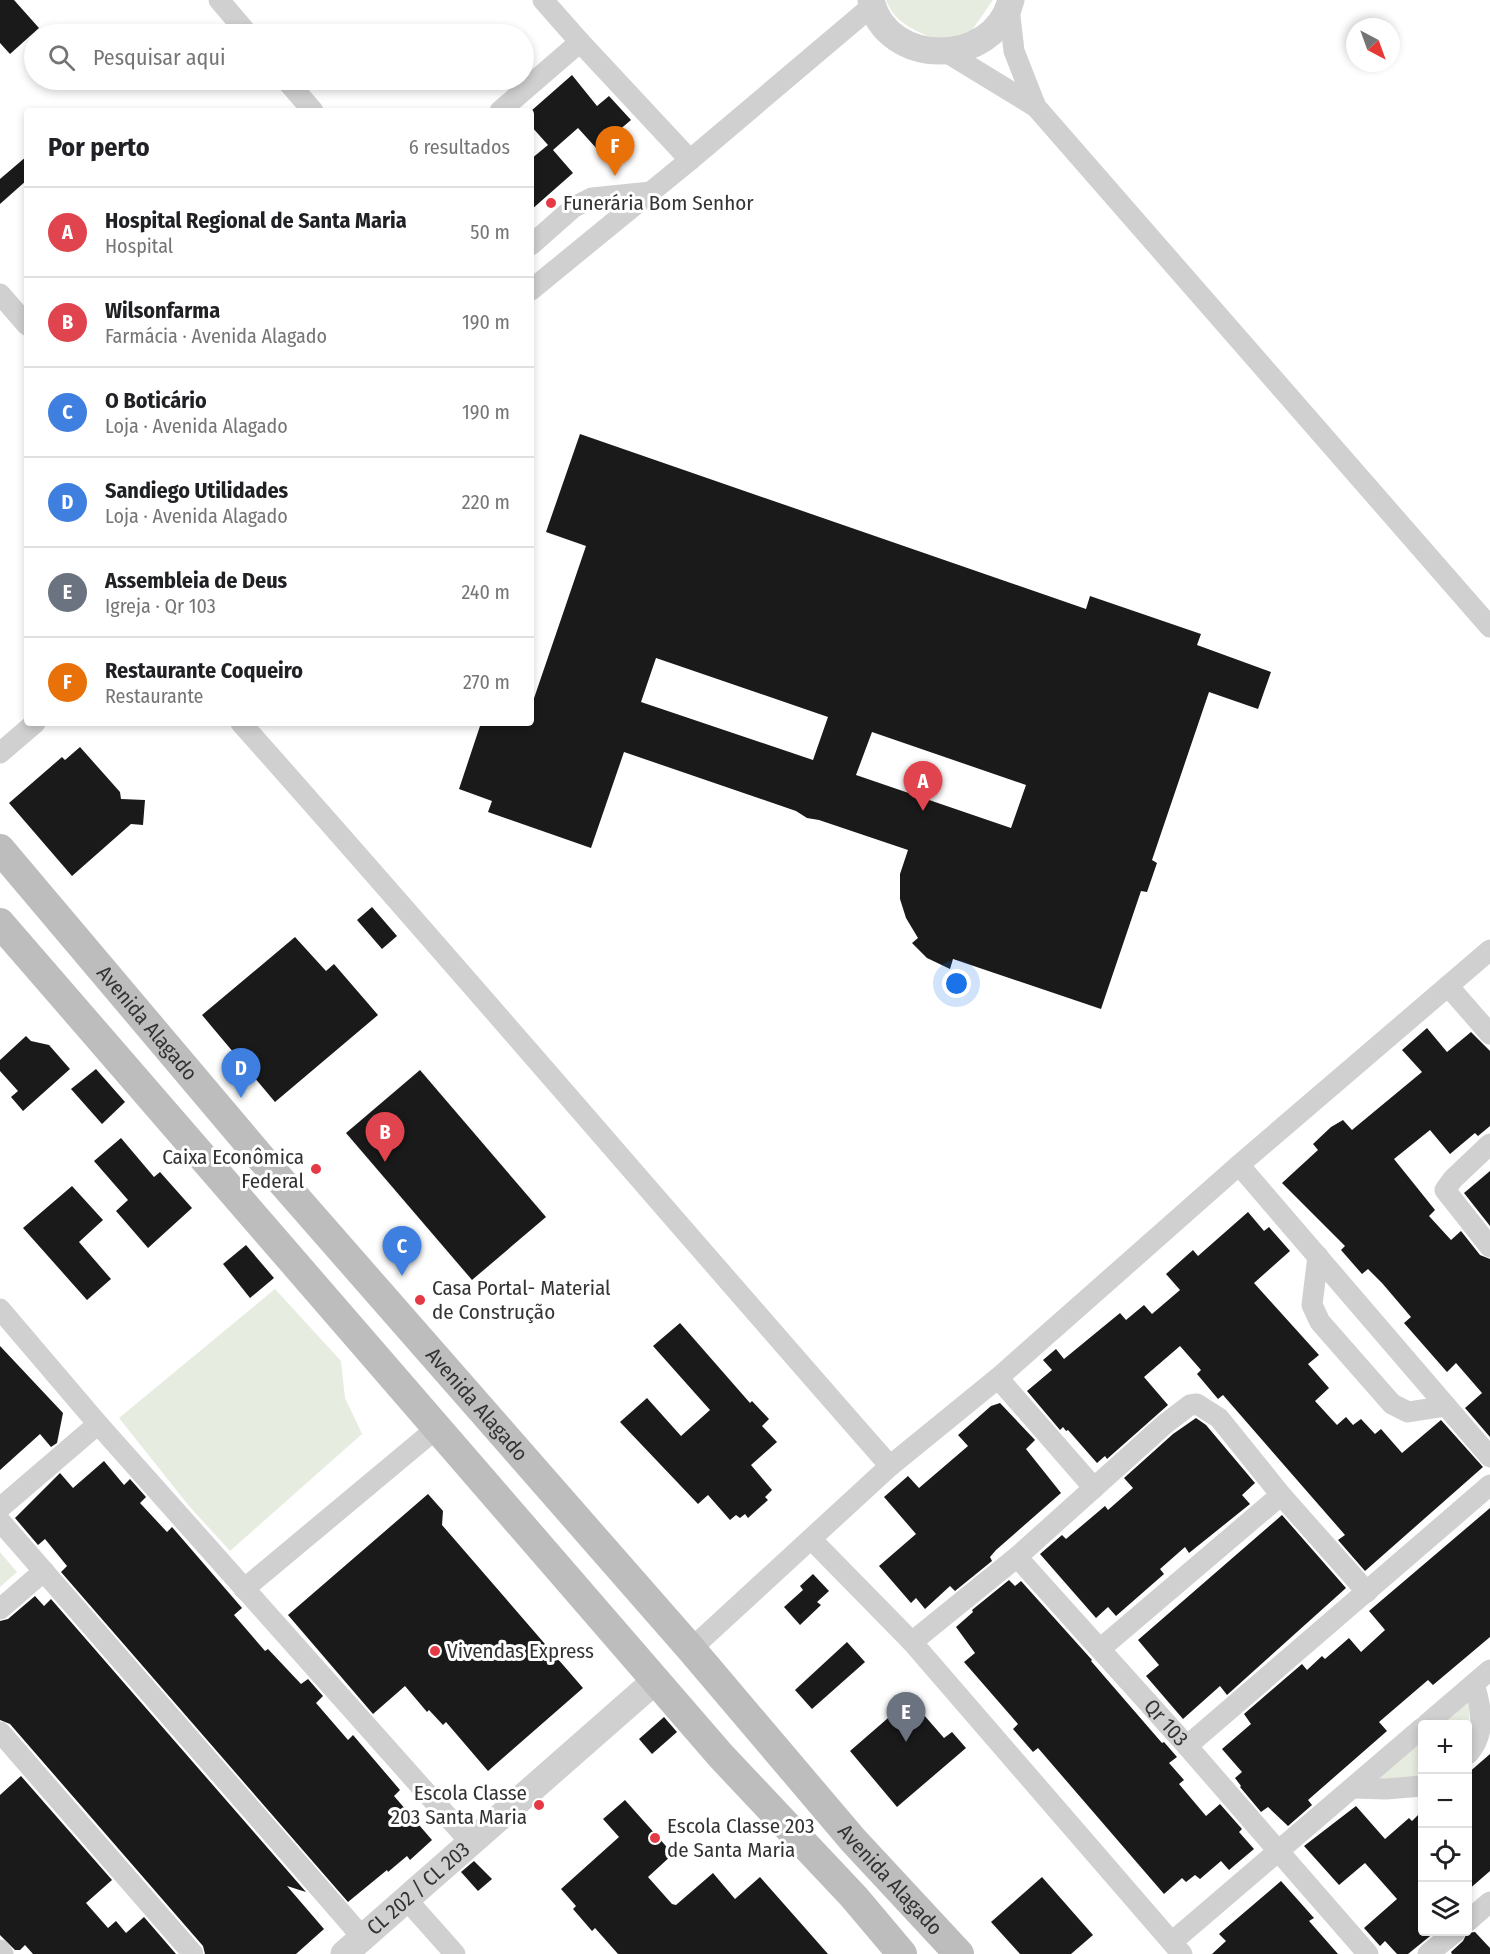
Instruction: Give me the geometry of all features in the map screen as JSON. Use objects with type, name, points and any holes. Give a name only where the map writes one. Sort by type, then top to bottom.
[{"type":"main road","name":"Avenida Alagado","points":[[0,849],[261,1158],[691,1649],[854,1840],[959,1954]]},
{"type":"main road","points":[[0,910],[57,978],[75,975],[88,954]]},
{"type":"main road","name":"Avenida Alagado","points":[[0,923],[721,1756],[854,1897],[902,1954]]},
{"type":"main road","points":[[155,1103],[203,1088]]},
{"type":"main road","points":[[721,1756],[759,1784],[829,1861],[842,1854],[854,1840]]},
{"type":"main road","points":[[854,1897],[862,1882],[873,1881],[935,1954]]},
{"type":"street","points":[[219,0],[239,24]]},
{"type":"street","points":[[543,0],[690,160]]},
{"type":"street","points":[[534,288],[690,160],[871,3],[889,32],[916,49],[946,52],[972,45],[994,30],[1010,4]]},
{"type":"street","points":[[1010,4],[1014,51],[1036,107]]},
{"type":"street","points":[[534,82],[580,42]]},
{"type":"street","points":[[946,52],[1036,107],[1490,627]]},
{"type":"street","points":[[295,90],[310,108]]},
{"type":"street","points":[[503,108],[524,90]]},
{"type":"street","points":[[534,241],[574,207],[592,198],[651,192]]},
{"type":"street","points":[[0,294],[24,322]]},
{"type":"street","points":[[0,753],[32,726]]},
{"type":"street","points":[[244,726],[469,980],[691,1240],[890,1467]]},
{"type":"street","points":[[691,1649],[890,1467],[998,1378],[1239,1165],[1490,950]]},
{"type":"street","points":[[1448,986],[1490,1034]]},
{"type":"street","points":[[1490,1144],[1453,1179],[1445,1190],[1490,1247]]},
{"type":"street","points":[[1239,1165],[1490,1457]]},
{"type":"street","points":[[1317,1257],[1312,1305],[1327,1330],[1392,1404],[1408,1412],[1446,1406]]},
{"type":"street","points":[[0,1309],[98,1424],[472,1844]]},
{"type":"street","points":[[998,1378],[1094,1488]]},
{"type":"street","points":[[912,1642],[1017,1557],[1165,1424],[1190,1405],[1197,1404],[1219,1418],[1281,1495],[1367,1592]]},
{"type":"street","points":[[0,1508],[98,1424]]},
{"type":"street","points":[[244,1589],[437,1428]]},
{"type":"street","name":"Qr 103","points":[[1017,1557],[1187,1746],[1490,1485]]},
{"type":"street","points":[[1100,1649],[1281,1495]]},
{"type":"street","points":[[0,1521],[44,1571],[354,1946]]},
{"type":"street","points":[[811,1539],[912,1642],[1177,1948],[1278,1850],[1418,1731]]},
{"type":"street","points":[[0,1609],[44,1571]]},
{"type":"street","points":[[1433,1720],[1490,1670]]},
{"type":"street","name":"CL 202 / CL 203","points":[[354,1946],[656,1680]]},
{"type":"street","points":[[1472,1748],[1480,1738],[1481,1704],[1474,1684]]},
{"type":"street","points":[[0,1732],[193,1954]]},
{"type":"street","points":[[1187,1746],[1368,1954]]},
{"type":"street","points":[[1353,1788],[1386,1789],[1418,1786]]},
{"type":"street","points":[[407,1900],[455,1954]]},
{"type":"street","points":[[1472,1917],[1490,1902]]},
{"type":"street","points":[[1428,1954],[1450,1936]]},
{"type":"street","points":[[0,1950],[3,1954]]},
{"type":"shaded area","points":[[886,0],[993,0],[970,33],[942,42],[902,22],[895,16]]},
{"type":"shaded area","points":[[275,1289],[341,1361],[345,1398],[362,1434],[230,1551],[189,1506],[119,1418]]},
{"type":"shaded area","points":[[0,1552],[17,1572],[0,1587]]},
{"type":"shaded area","points":[[1471,1692],[1469,1720],[1437,1720]]},
{"type":"shaded area","points":[[1418,1736],[1418,1778],[1366,1782]]},
{"type":"building","points":[[0,0],[14,0],[35,24],[24,24],[24,41],[10,54],[0,43]]},
{"type":"building","points":[[572,75],[597,106],[609,96],[631,120],[597,149],[578,128],[553,150],[573,173],[534,207],[534,157],[548,145],[534,129],[534,108]]},
{"type":"building","points":[[24,159],[24,183],[0,204],[0,179]]},
{"type":"building","points":[[580,434],[1086,609],[1090,596],[1201,634],[1197,645],[1271,672],[1258,709],[1209,692],[1152,860],[1157,863],[1147,892],[1141,891],[1101,1009],[953,959],[950,969],[927,958],[912,943],[918,938],[906,918],[900,899],[900,874],[908,850],[807,818],[796,811],[624,752],[591,848],[488,812],[492,801],[459,789],[480,726],[534,726],[534,698],[586,546],[546,532]],"holes":[[[656,658],[828,717],[813,760],[641,702]],[[872,732],[1026,785],[1011,828],[856,775]]]},
{"type":"building","points":[[80,747],[120,792],[121,799],[145,800],[143,825],[131,824],[72,876],[9,803],[62,757],[65,760]]},
{"type":"building","points":[[372,907],[397,936],[382,949],[357,920]]},
{"type":"building","points":[[295,937],[326,971],[334,964],[378,1015],[275,1102],[202,1015]]},
{"type":"building","points":[[1427,1028],[1447,1052],[1471,1032],[1490,1051],[1490,1126],[1478,1136],[1475,1133],[1450,1154],[1430,1130],[1394,1159],[1435,1210],[1429,1216],[1451,1240],[1461,1231],[1480,1255],[1490,1259],[1490,1437],[1465,1408],[1482,1393],[1456,1363],[1447,1372],[1404,1323],[1411,1317],[1382,1283],[1368,1269],[1362,1274],[1341,1250],[1345,1246],[1282,1183],[1318,1150],[1313,1144],[1331,1127],[1343,1120],[1352,1130],[1422,1072],[1402,1050]]},
{"type":"building","points":[[26,1036],[31,1041],[49,1045],[70,1069],[23,1111],[11,1097],[18,1091],[0,1071],[0,1060]]},
{"type":"building","points":[[96,1069],[125,1102],[102,1124],[71,1089]]},
{"type":"building","points":[[420,1070],[546,1217],[472,1280],[346,1133]]},
{"type":"building","points":[[121,1138],[154,1177],[160,1172],[192,1208],[148,1248],[116,1211],[128,1200],[94,1161]]},
{"type":"building","points":[[1490,1171],[1490,1226],[1464,1193]]},
{"type":"building","points":[[72,1186],[103,1220],[79,1242],[111,1279],[87,1300],[23,1228]]},
{"type":"building","points":[[1248,1212],[1264,1231],[1269,1227],[1290,1251],[1254,1283],[1319,1355],[1308,1364],[1329,1388],[1315,1401],[1337,1425],[1346,1417],[1353,1425],[1361,1419],[1375,1434],[1381,1429],[1402,1453],[1441,1420],[1483,1467],[1365,1571],[1338,1540],[1345,1535],[1223,1395],[1218,1399],[1197,1374],[1201,1370],[1180,1346],[1144,1377],[1168,1405],[1107,1459],[1105,1456],[1097,1463],[1068,1430],[1066,1431],[1063,1427],[1060,1430],[1027,1391],[1052,1370],[1043,1360],[1056,1349],[1064,1359],[1120,1313],[1126,1320],[1144,1305],[1152,1314],[1180,1290],[1166,1274],[1193,1250],[1198,1256]]},
{"type":"building","points":[[246,1245],[274,1278],[250,1298],[223,1264]]},
{"type":"building","points":[[680,1323],[750,1403],[752,1401],[769,1419],[762,1426],[777,1442],[751,1465],[772,1490],[765,1497],[768,1500],[748,1518],[745,1514],[740,1518],[736,1515],[730,1520],[708,1495],[698,1504],[620,1422],[647,1398],[681,1436],[710,1410],[653,1346]]},
{"type":"building","points":[[0,1346],[63,1413],[57,1443],[51,1447],[40,1434],[0,1470]]},
{"type":"building","points":[[1000,1403],[1035,1440],[1026,1449],[1061,1493],[996,1550],[990,1557],[992,1561],[955,1591],[950,1586],[925,1609],[916,1598],[911,1603],[879,1566],[916,1534],[884,1497],[908,1476],[919,1488],[968,1446],[958,1435],[991,1406]]},
{"type":"building","points":[[1196,1418],[1206,1425],[1255,1483],[1242,1495],[1250,1504],[1189,1553],[1185,1547],[1160,1569],[1164,1574],[1116,1616],[1108,1607],[1096,1618],[1040,1554],[1062,1535],[1066,1539],[1105,1506],[1108,1510],[1133,1488],[1124,1478],[1173,1434]]},
{"type":"building","points":[[104,1461],[124,1485],[130,1479],[146,1497],[140,1503],[167,1532],[172,1527],[242,1608],[234,1615],[265,1651],[268,1649],[301,1684],[308,1679],[323,1696],[316,1703],[348,1740],[353,1735],[400,1790],[394,1796],[432,1840],[410,1860],[407,1856],[348,1902],[61,1572],[67,1566],[45,1539],[38,1545],[15,1518],[60,1473],[73,1488]]},
{"type":"building","name":"Vivendas Express","points":[[428,1494],[443,1511],[442,1525],[583,1688],[488,1771],[446,1722],[443,1725],[429,1710],[427,1712],[405,1686],[373,1714],[288,1615]]},
{"type":"building","points":[[1490,1508],[1490,1637],[1433,1685],[1428,1680],[1379,1722],[1387,1731],[1308,1800],[1312,1805],[1288,1826],[1268,1807],[1261,1812],[1235,1778],[1242,1772],[1222,1749],[1251,1724],[1244,1714],[1302,1664],[1307,1670],[1322,1656],[1325,1659],[1349,1638],[1361,1652],[1385,1630],[1369,1611]]},
{"type":"building","points":[[1282,1515],[1346,1588],[1227,1695],[1220,1686],[1183,1719],[1146,1676],[1159,1665],[1138,1640]]},
{"type":"building","points":[[813,1574],[829,1591],[817,1602],[821,1605],[800,1625],[784,1607],[803,1590],[800,1586]]},
{"type":"building","points":[[1009,1580],[1015,1586],[1021,1581],[1162,1743],[1164,1742],[1177,1757],[1169,1763],[1184,1780],[1179,1784],[1206,1816],[1220,1804],[1242,1829],[1239,1832],[1254,1849],[1229,1870],[1221,1861],[1200,1879],[1195,1875],[1186,1882],[1182,1878],[1164,1894],[1038,1748],[1033,1752],[1013,1729],[1018,1724],[964,1662],[975,1653],[956,1627],[973,1612],[972,1610]]},
{"type":"building","points":[[35,1596],[44,1606],[51,1599],[306,1892],[287,1886],[324,1929],[296,1954],[205,1954],[203,1946],[10,1724],[0,1720],[0,1621],[8,1619]]},
{"type":"building","points":[[847,1642],[865,1662],[812,1709],[795,1690]]},
{"type":"building","points":[[910,1699],[944,1738],[952,1732],[966,1748],[897,1807],[850,1751]]},
{"type":"building","points":[[664,1717],[677,1732],[652,1754],[639,1739]]},
{"type":"building","points":[[1490,1754],[1490,1871],[1472,1887],[1472,1774],[1472,1770]]},
{"type":"building","points":[[21,1776],[112,1880],[86,1903],[108,1928],[116,1921],[126,1933],[144,1917],[176,1954],[33,1954],[25,1945],[20,1950],[15,1950],[0,1935],[0,1795]]},
{"type":"building","points":[[625,1800],[673,1854],[648,1877],[672,1904],[676,1905],[713,1873],[735,1899],[760,1877],[828,1954],[618,1954],[595,1928],[592,1931],[573,1909],[576,1906],[561,1889],[619,1837],[603,1819]]},
{"type":"building","points":[[1356,1806],[1385,1839],[1409,1818],[1412,1821],[1418,1815],[1418,1936],[1430,1936],[1408,1954],[1397,1954],[1385,1941],[1380,1946],[1364,1928],[1397,1899],[1365,1863],[1339,1885],[1304,1846]]},
{"type":"building","points":[[474,1861],[492,1879],[478,1891],[461,1872]]},
{"type":"building","points":[[1042,1877],[1093,1935],[1071,1954],[1020,1954],[991,1922]]},
{"type":"building","points":[[1281,1881],[1314,1918],[1309,1921],[1338,1954],[1212,1954],[1226,1941],[1219,1934]]},
{"type":"building","points":[[1472,1932],[1475,1932],[1490,1948],[1490,1954],[1452,1954],[1451,1952],[1466,1936],[1472,1936]]},
{"type":"place","name":"Restaurante Coqueiro","points":[[615,176]]},
{"type":"place","name":"Funerária Bom Senhor","points":[[551,203]]},
{"type":"place","name":"Hospital Regional de Santa Maria","points":[[923,811]]},
{"type":"place","name":"Sandiego Utilidades","points":[[241,1098]]},
{"type":"place","name":"Wilsonfarma","points":[[385,1162]]},
{"type":"place","name":"Caixa Econômica Federal","points":[[316,1169]]},
{"type":"place","name":"O Boticário","points":[[402,1276]]},
{"type":"place","name":"Casa Portal- Material de Construção","points":[[420,1300]]},
{"type":"place","name":"Vivendas Express","points":[[435,1651]]},
{"type":"place","name":"Assembleia de Deus","points":[[906,1742]]},
{"type":"place","name":"Escola Classe 203 Santa Maria","points":[[539,1805]]},
{"type":"place","name":"Escola Classe 203 de Santa Maria","points":[[655,1838]]}]
